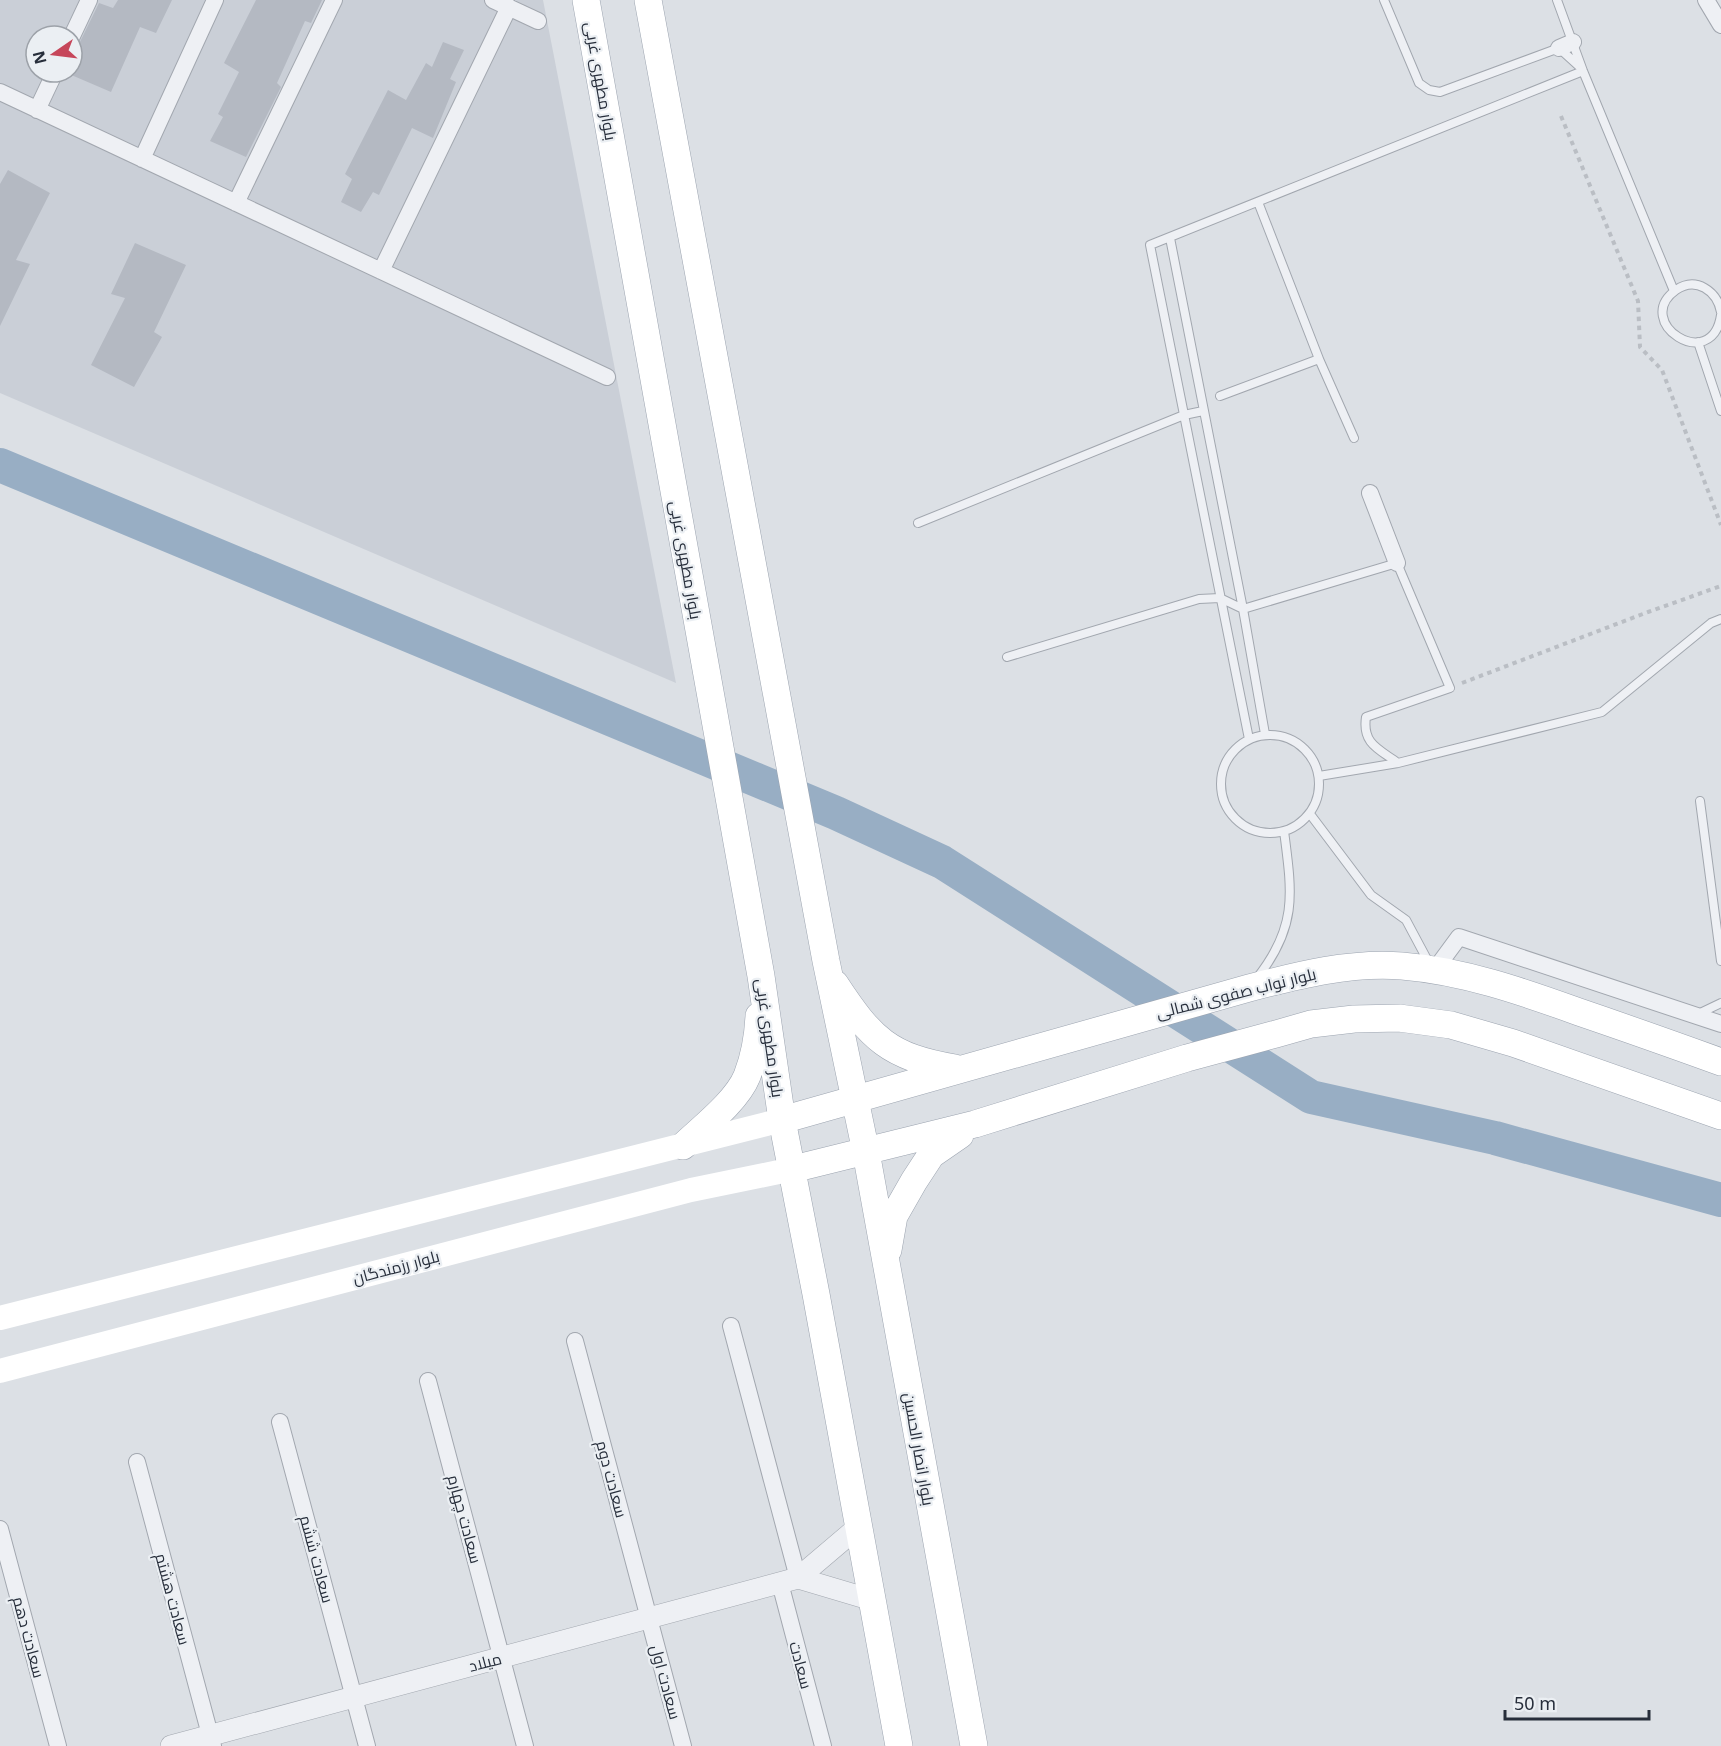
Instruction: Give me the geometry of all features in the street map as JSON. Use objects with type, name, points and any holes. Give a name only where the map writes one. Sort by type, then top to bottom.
[{"type":"main road","name":"بلوار مطهری غربی","points":[[586,0],[761,976],[782,1120],[793,1169]]},
{"type":"main road","points":[[648,0],[854,1098]]},
{"type":"main road","name":"بلوار نواب صفوی شمالی","points":[[782,1120],[1249,988],[1301,974],[1349,967],[1401,966],[1461,975],[1528,994],[1721,1062]]},
{"type":"main road","points":[[830,975],[871,1033],[899,1054],[925,1063],[962,1069]]},
{"type":"main road","points":[[683,1146],[725,1107],[746,1078],[758,1037],[761,976]]},
{"type":"main road","points":[[899,1746],[793,1169],[975,1124],[1187,1058],[1311,1024],[1354,1019],[1399,1018],[1451,1025],[1513,1043],[1721,1116]]},
{"type":"main road","name":"بلوار انصار الحسین","points":[[854,1098],[866,1152],[974,1746]]},
{"type":"main road","points":[[0,1318],[782,1120]]},
{"type":"main road","points":[[889,1284],[888,1248],[894,1216],[931,1155],[975,1124]]},
{"type":"main road","name":"بلوار رزمندگان","points":[[0,1371],[691,1190],[793,1169]]},
{"type":"street","points":[[78,24],[89,0]]},
{"type":"street","points":[[142,159],[215,0]]},
{"type":"street","points":[[236,203],[334,0]]},
{"type":"street","points":[[493,0],[538,21]]},
{"type":"street","points":[[1706,0],[1721,25]]},
{"type":"street","points":[[381,271],[509,7]]},
{"type":"street","points":[[37,110],[49,84]]},
{"type":"street","points":[[0,92],[607,377]]},
{"type":"street","points":[[1370,493],[1397,563]]},
{"type":"street","points":[[1434,971],[1459,937],[1721,1024]]},
{"type":"street","name":"سعادت","points":[[731,1326],[789,1581],[823,1746]]},
{"type":"street","name":"سعادت دوم","points":[[575,1341],[649,1618]]},
{"type":"street","name":"سعادت چهارم","points":[[428,1381],[525,1746]]},
{"type":"street","name":"سعادت ششم","points":[[280,1422],[367,1746]]},
{"type":"street","name":"سعادت هشتم","points":[[137,1462],[211,1741]]},
{"type":"street","points":[[789,1581],[858,1527]]},
{"type":"street","name":"سعادت دهم","points":[[0,1529],[58,1746]]},
{"type":"street","points":[[789,1581],[872,1600]]},
{"type":"street","name":"میلاد","points":[[171,1746],[211,1741],[354,1697],[789,1581]]},
{"type":"street","name":"سعادت اول","points":[[649,1618],[683,1746]]},
{"type":"lane","points":[[1384,0],[1419,83],[1429,90],[1440,92],[1566,45]]},
{"type":"lane","points":[[1557,0],[1566,45],[1583,71],[1674,291]]},
{"type":"lane","points":[[1566,45],[1583,71]]},
{"type":"lane","points":[[1249,739],[1150,245],[1583,71]]},
{"type":"lane","points":[[1258,202],[1319,359],[1354,438]]},
{"type":"lane","points":[[1170,238],[1243,609],[1265,734]]},
{"type":"lane","points":[[1700,285],[1708,289],[1715,295],[1721,308],[1720,323],[1715,332],[1698,342],[1679,339],[1666,325],[1664,307],[1674,291],[1682,286],[1700,285]]},
{"type":"lane","points":[[1698,342],[1721,411]]},
{"type":"lane","points":[[1220,396],[1319,359]]},
{"type":"lane","points":[[918,523],[1184,415],[1203,411]]},
{"type":"lane","points":[[1007,657],[1199,599],[1220,598],[1243,609],[1397,563],[1450,688],[1366,717],[1364,730],[1370,742],[1398,763]]},
{"type":"lane","points":[[1319,776],[1398,763],[1602,712],[1702,630],[1721,619]]},
{"type":"lane","points":[[1265,734],[1282,736],[1298,742],[1310,754],[1319,776],[1320,785],[1317,800],[1310,814],[1299,825],[1284,831],[1269,833],[1254,831],[1240,823],[1229,811],[1223,797],[1221,780],[1225,764],[1235,749],[1249,739],[1265,734]]},
{"type":"lane","points":[[1700,801],[1721,961]]},
{"type":"lane","points":[[1310,814],[1371,895],[1406,920],[1434,971]]},
{"type":"lane","points":[[1249,988],[1272,959],[1287,923],[1291,893],[1284,831]]},
{"type":"lane","points":[[1694,1015],[1721,1003]]},
{"type":"path","points":[[1561,116],[1638,301],[1640,347],[1662,370],[1721,525]]},
{"type":"path","points":[[1450,688],[1721,586]]},
{"type":"shaded area","points":[[0,0],[543,0],[676,683],[0,393]]},
{"type":"building","points":[[118,0],[172,0],[156,33],[140,27],[111,92],[84,80],[84,34],[99,3],[113,8]]},
{"type":"building","points":[[256,0],[322,0],[311,23],[305,21],[277,83],[281,87],[246,157],[210,141],[223,117],[218,114],[239,72],[224,63]]},
{"type":"building","points":[[443,42],[464,50],[450,79],[456,82],[433,138],[412,128],[379,195],[373,192],[361,212],[341,202],[352,179],[345,174],[388,90],[406,100],[426,63],[432,67]]},
{"type":"building","points":[[8,170],[50,193],[16,260],[30,264],[0,326],[0,184]]},
{"type":"building","points":[[135,243],[186,265],[154,332],[162,337],[134,387],[91,365],[125,298],[111,294]]},
{"type":"waterway","points":[[0,465],[836,813],[942,862],[1311,1097],[1495,1138],[1721,1200]]}]
